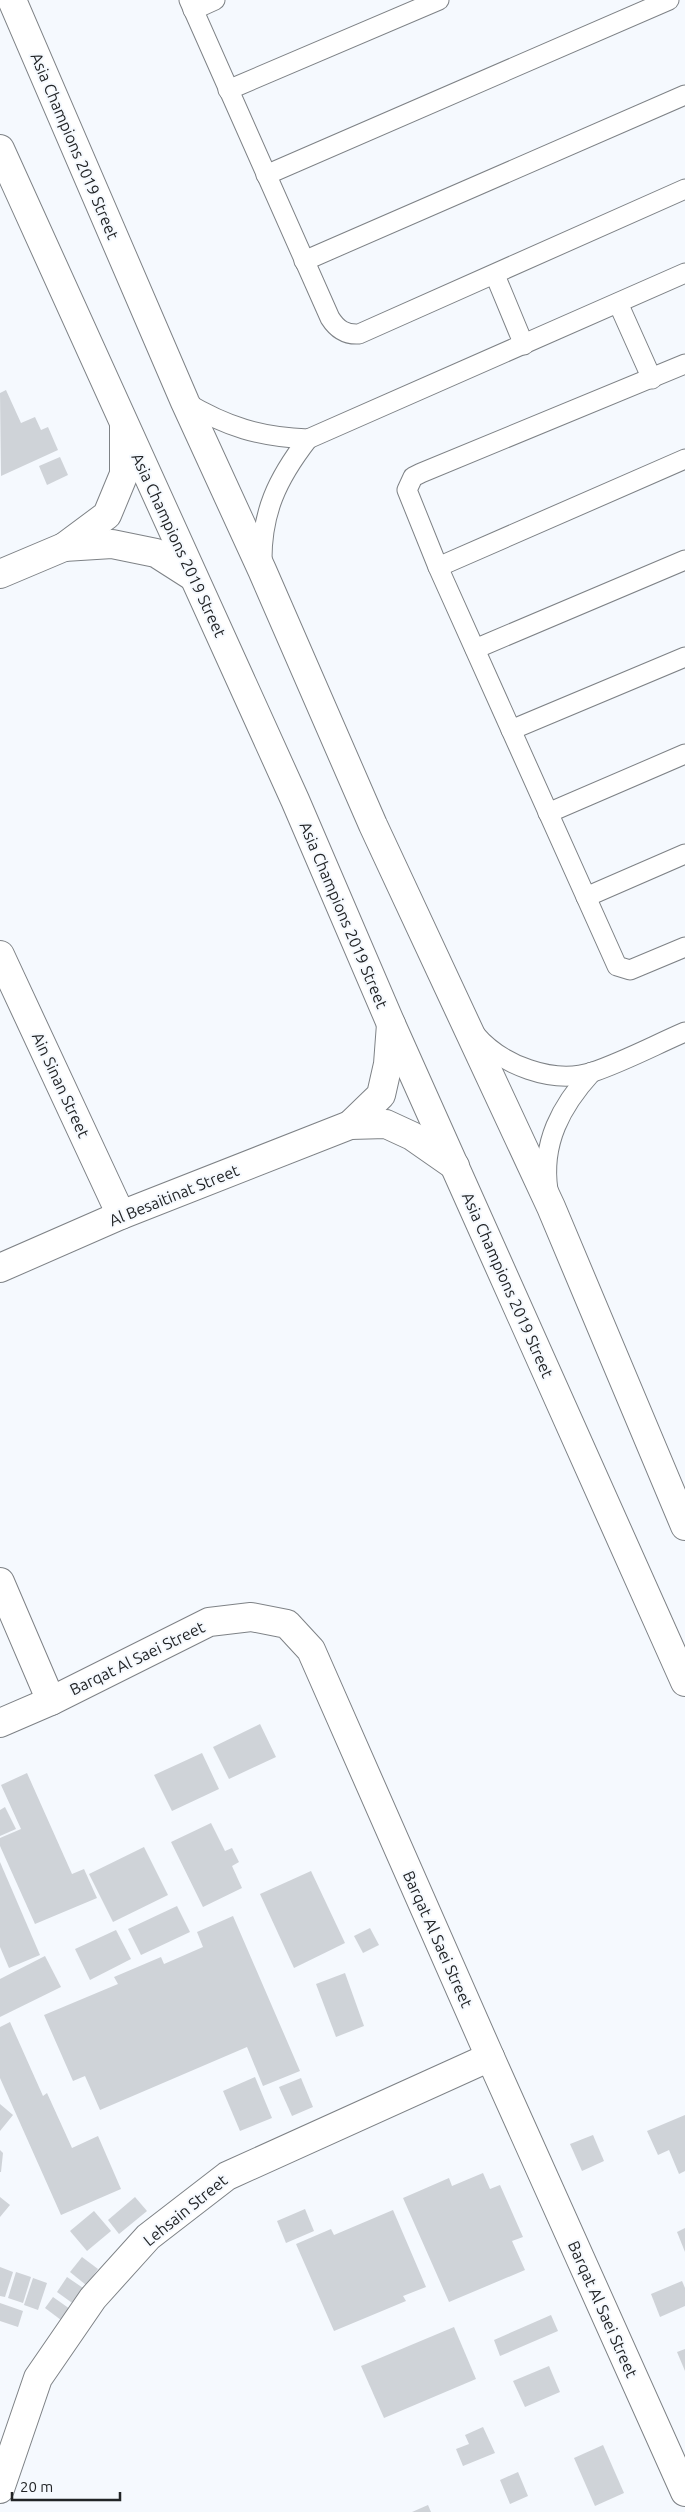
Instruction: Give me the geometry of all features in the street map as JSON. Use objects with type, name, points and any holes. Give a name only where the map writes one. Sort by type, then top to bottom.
[{"type":"main road","name":"Asia Champions 2019 Street","points":[[12,0],[185,402],[262,570],[373,825],[550,1207],[685,1526]]},
{"type":"main road","name":"Asia Champions 2019 Street","points":[[0,149],[295,800],[391,1024],[685,1682]]},
{"type":"main road","points":[[0,574],[64,547],[107,515],[124,474],[124,426]]},
{"type":"main road","points":[[64,547],[112,544],[156,553],[192,576]]},
{"type":"main road","name":"Ain Sinan Street","points":[[0,955],[121,1216]]},
{"type":"main road","name":"Al Besaitinat Street","points":[[350,1126],[381,1095],[388,1064],[391,1024]]},
{"type":"main road","name":"Al Besaitinat Street","points":[[0,1268],[121,1216],[350,1126],[386,1124],[412,1136],[455,1166]]},
{"type":"main road","name":"Barqat Al Saei Street","points":[[0,1582],[51,1701]]},
{"type":"main road","name":"Barqat Al Saei Street","points":[[0,1723],[51,1701],[208,1622],[251,1617],[287,1624],[311,1650],[490,2057],[685,2492]]},
{"type":"main road","name":"Lehsain Street","points":[[0,2489],[38,2378],[93,2298],[148,2237],[227,2176],[490,2057]]},
{"type":"lane","points":[[214,0],[191,5],[304,261],[333,323],[340,330],[351,334],[359,334],[685,189]]},
{"type":"lane","points":[[228,90],[439,0]]},
{"type":"lane","points":[[266,175],[669,0]]},
{"type":"lane","points":[[304,261],[685,95]]},
{"type":"lane","points":[[262,570],[262,542],[273,496],[290,462],[308,439],[685,273]]},
{"type":"lane","points":[[494,275],[524,345]]},
{"type":"lane","points":[[618,303],[652,379]]},
{"type":"lane","points":[[685,364],[413,477],[408,484],[409,496],[438,567],[617,966],[623,970],[630,970],[685,947]]},
{"type":"lane","points":[[185,402],[231,426],[256,434],[308,439]]},
{"type":"lane","points":[[438,567],[685,459]]},
{"type":"lane","points":[[475,649],[685,560]]},
{"type":"lane","points":[[511,730],[685,657]]},
{"type":"lane","points":[[548,813],[685,754]]},
{"type":"lane","points":[[586,897],[685,854]]},
{"type":"lane","points":[[464,1022],[483,1044],[507,1060],[534,1071],[563,1075],[592,1072],[685,1032]]},
{"type":"lane","points":[[550,1207],[546,1178],[548,1148],[557,1120],[572,1094],[592,1072]]},
{"type":"building","points":[[6,390],[21,423],[35,417],[41,430],[48,427],[58,450],[1,476],[0,393]]},
{"type":"building","points":[[60,457],[68,475],[47,485],[39,466]]},
{"type":"building","points":[[260,1724],[276,1757],[229,1779],[213,1747]]},
{"type":"building","points":[[202,1753],[219,1789],[172,1811],[154,1775]]},
{"type":"building","points":[[27,1773],[72,1874],[84,1869],[97,1898],[35,1924],[0,1846],[0,1838],[21,1829],[1,1785]]},
{"type":"building","points":[[5,1807],[16,1829],[0,1836],[0,1810]]},
{"type":"building","points":[[211,1823],[225,1851],[232,1848],[239,1862],[232,1866],[242,1888],[203,1907],[171,1842]]},
{"type":"building","points":[[144,1847],[168,1895],[113,1922],[89,1874]]},
{"type":"building","points":[[0,1862],[40,1955],[9,1968],[0,1947]]},
{"type":"building","points":[[311,1871],[345,1943],[294,1968],[260,1894]]},
{"type":"building","points":[[177,1906],[190,1932],[141,1955],[128,1929]]},
{"type":"building","points":[[233,1916],[300,2071],[263,2086],[247,2047],[100,2110],[85,2076],[73,2081],[44,2015],[118,1984],[114,1977],[161,1957],[164,1964],[203,1947],[197,1932]]},
{"type":"building","points":[[370,1928],[379,1945],[363,1953],[354,1936]]},
{"type":"building","points":[[116,1930],[131,1959],[90,1980],[75,1949]]},
{"type":"building","points":[[45,1956],[61,1987],[0,2017],[0,1979]]},
{"type":"building","points":[[345,1973],[364,2026],[336,2037],[316,1984]]},
{"type":"building","points":[[10,2022],[43,2096],[47,2093],[72,2148],[98,2136],[121,2189],[61,2215],[0,2078],[0,2027]]},
{"type":"building","points":[[255,2077],[272,2118],[240,2131],[223,2091]]},
{"type":"building","points":[[301,2078],[313,2107],[292,2116],[279,2087]]},
{"type":"building","points":[[0,2104],[13,2115],[0,2131]]},
{"type":"building","points":[[685,2115],[685,2171],[679,2174],[669,2150],[658,2155],[647,2131]]},
{"type":"building","points":[[593,2135],[604,2161],[582,2171],[570,2144]]},
{"type":"building","points":[[0,2150],[3,2153],[1,2172],[0,2172]]},
{"type":"building","points":[[483,2173],[490,2189],[500,2185],[523,2237],[512,2241],[525,2270],[449,2302],[403,2198],[449,2178],[452,2186]]},
{"type":"building","points":[[0,2197],[10,2205],[0,2217]]},
{"type":"building","points":[[135,2197],[147,2211],[119,2234],[108,2220]]},
{"type":"building","points":[[305,2209],[314,2231],[286,2243],[277,2221]]},
{"type":"building","points":[[393,2210],[426,2287],[403,2296],[406,2301],[334,2331],[296,2244],[331,2229],[334,2235]]},
{"type":"building","points":[[94,2211],[111,2231],[87,2251],[70,2231]]},
{"type":"building","points":[[685,2228],[685,2252],[677,2232]]},
{"type":"building","points":[[82,2257],[98,2269],[86,2285],[70,2272]]},
{"type":"building","points":[[0,2267],[13,2272],[5,2297],[0,2296]]},
{"type":"building","points":[[16,2272],[31,2277],[23,2303],[8,2298]]},
{"type":"building","points":[[67,2277],[86,2290],[75,2305],[57,2292]]},
{"type":"building","points":[[33,2278],[47,2283],[38,2310],[24,2305]]},
{"type":"building","points":[[682,2281],[685,2288],[685,2306],[660,2317],[651,2294]]},
{"type":"building","points":[[53,2297],[70,2309],[61,2320],[45,2308]]},
{"type":"building","points":[[0,2303],[23,2311],[18,2327],[0,2321]]},
{"type":"building","points":[[551,2315],[558,2331],[500,2356],[494,2340]]},
{"type":"building","points":[[454,2327],[476,2379],[384,2418],[361,2366]]},
{"type":"building","points":[[685,2349],[685,2371],[677,2352]]},
{"type":"building","points":[[549,2366],[560,2392],[525,2407],[513,2381]]},
{"type":"building","points":[[483,2427],[495,2453],[463,2466],[456,2449],[469,2444],[465,2435]]},
{"type":"building","points":[[603,2445],[624,2493],[595,2506],[574,2458]]},
{"type":"building","points":[[518,2472],[528,2496],[510,2504],[500,2480]]},
{"type":"building","points":[[428,2505],[431,2512],[412,2512]]}]
